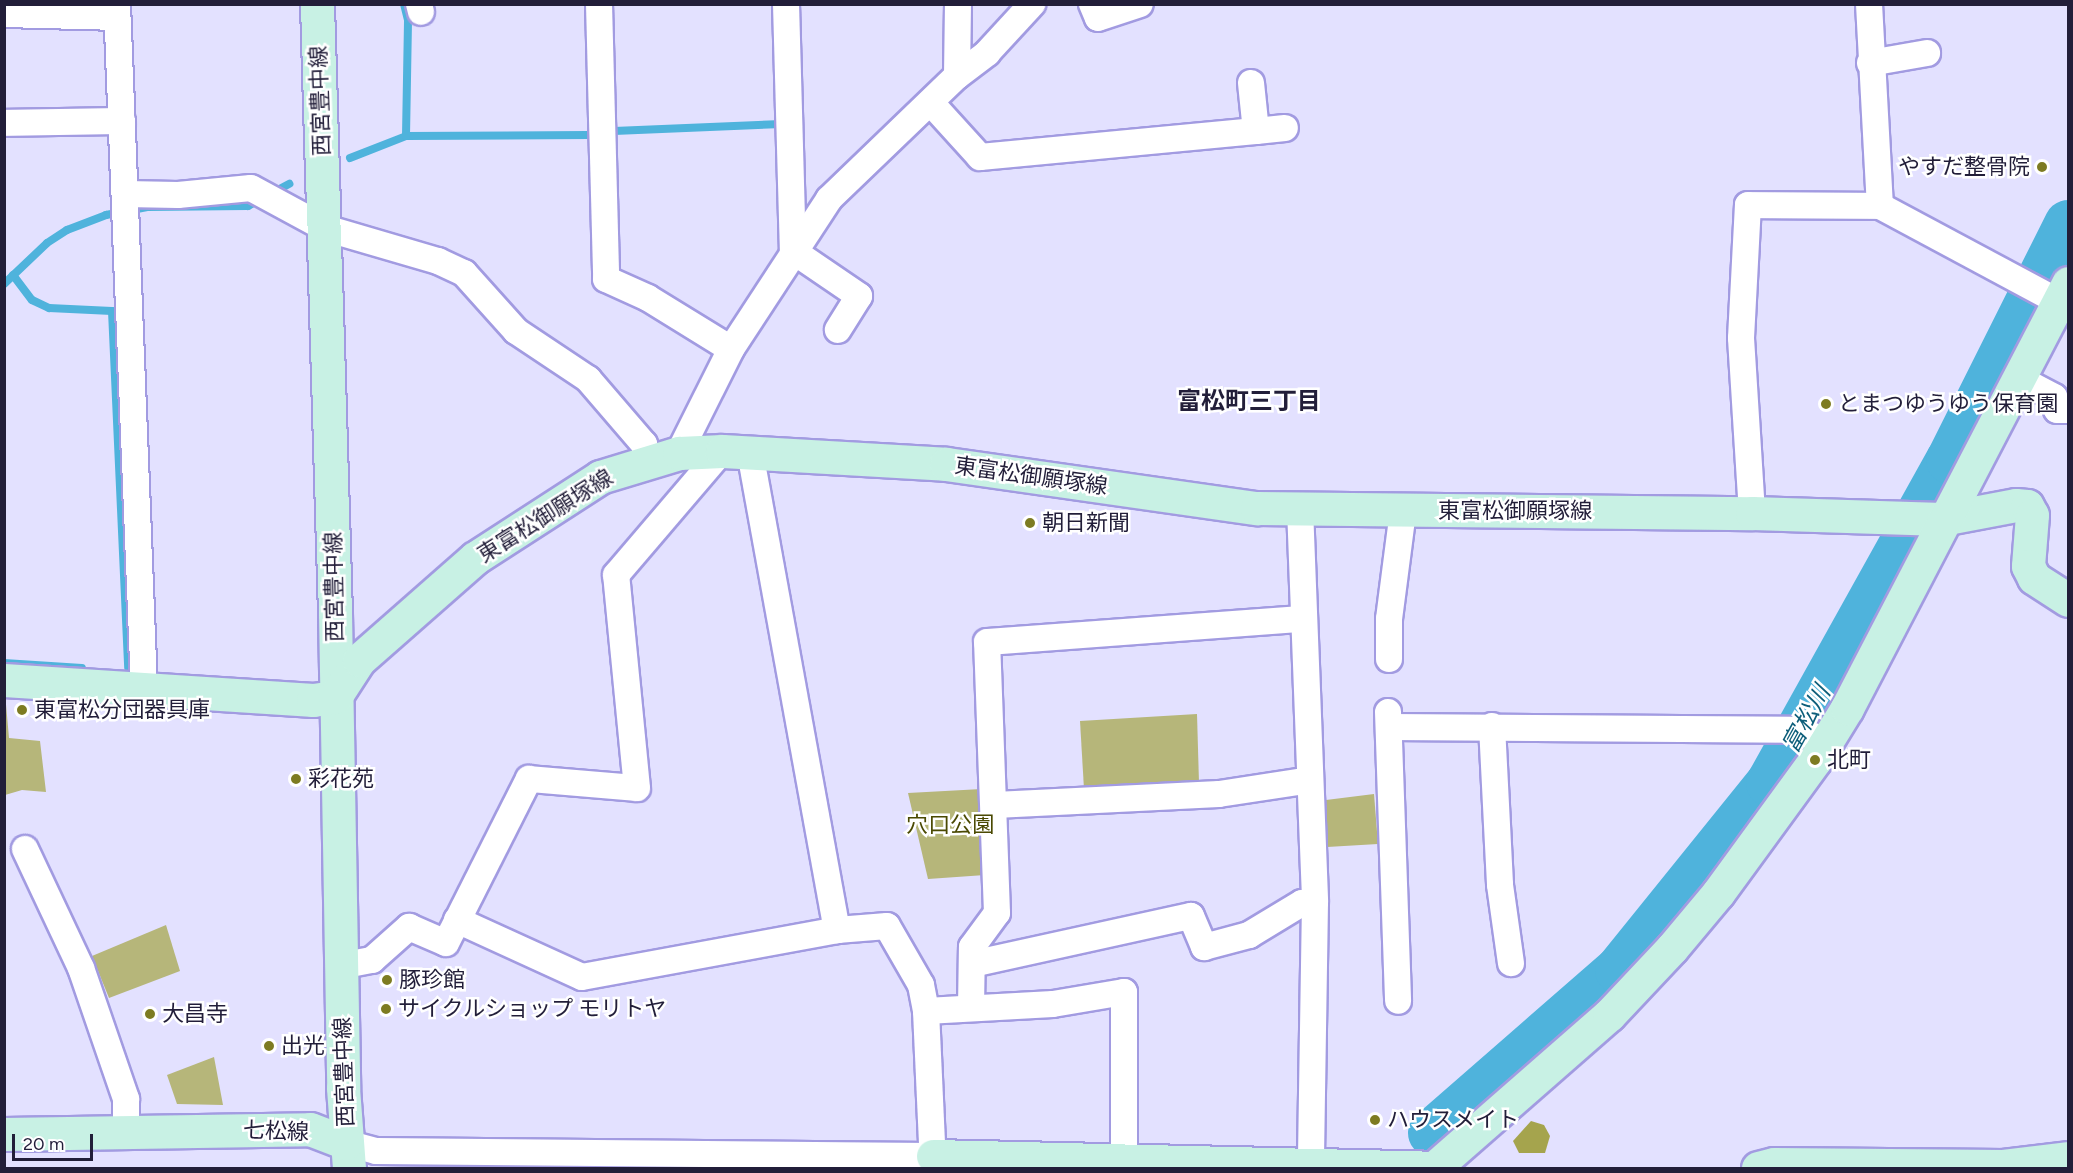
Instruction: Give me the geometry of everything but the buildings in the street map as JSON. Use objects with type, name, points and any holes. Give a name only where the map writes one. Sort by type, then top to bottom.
[{"type":"main road","name":"西宮豊中線","points":[[317,4],[325,228],[340,966],[348,1156]]},
{"type":"main road","points":[[1434,1168],[1609,1015],[1672,948],[1718,893],[1809,735],[1942,519],[2064,292]]},
{"type":"main road","name":"東富松御願塚線","points":[[335,697],[359,660],[475,558],[600,477],[663,457],[736,451],[946,464],[1257,508],[1752,513],[1942,519],[2016,505],[2027,506],[2032,514],[2028,566],[2034,578],[2068,600]]},
{"type":"main road","points":[[4,680],[313,700],[335,697]]},
{"type":"main road","name":"七松線","points":[[4,1134],[310,1129],[348,1156]]},
{"type":"main road","points":[[1769,1167],[2003,1167],[2068,1158]]},
{"type":"main road","name":"七松線","points":[[933,1162],[1124,1161],[1444,1168]]},
{"type":"street","points":[[599,4],[606,279],[648,298],[731,349]]},
{"type":"street","points":[[786,4],[793,251]]},
{"type":"street","points":[[957,76],[958,4]]},
{"type":"street","points":[[126,206],[178,195],[251,188],[325,228],[438,261],[464,273],[516,331],[588,380],[644,444],[663,457],[793,251],[829,199],[957,76],[987,53],[1032,4]]},
{"type":"street","points":[[1092,4],[1098,18],[1140,4]]},
{"type":"street","points":[[1869,4],[1870,63],[1880,206]]},
{"type":"street","points":[[4,14],[117,11],[144,689]]},
{"type":"street","points":[[1870,63],[1927,53]]},
{"type":"street","points":[[1251,83],[1256,131]]},
{"type":"street","points":[[931,103],[980,157],[1096,138],[1285,128]]},
{"type":"street","points":[[4,123],[122,121]]},
{"type":"street","points":[[1752,513],[1742,338],[1748,205],[1880,206],[2064,292]]},
{"type":"street","points":[[793,251],[859,296],[838,330]]},
{"type":"street","points":[[2018,378],[2054,397],[2057,410],[2068,410]]},
{"type":"street","points":[[340,966],[372,960],[409,927],[446,943],[529,779],[637,788],[616,575],[736,451]]},
{"type":"street","points":[[736,451],[837,930]]},
{"type":"street","points":[[1300,508],[1302,619],[1315,902],[1311,1165]]},
{"type":"street","points":[[1389,659],[1389,619],[1403,511]]},
{"type":"street","points":[[971,1008],[972,947],[997,914],[995,806],[987,642],[1302,619]]},
{"type":"street","points":[[1398,1001],[1388,720],[1492,726],[1809,735]]},
{"type":"street","points":[[1492,726],[1500,885],[1511,963]]},
{"type":"street","points":[[995,806],[1219,794],[1310,780]]},
{"type":"street","points":[[25,849],[81,968],[126,1099],[126,1132]]},
{"type":"street","points":[[972,964],[1191,916],[1204,947],[1249,935],[1302,903],[1315,902]]},
{"type":"street","points":[[457,920],[582,977],[837,930],[887,926],[921,985],[926,1011],[933,1162]]},
{"type":"street","points":[[926,1011],[1053,1004],[1124,993],[1124,1161]]},
{"type":"street","name":"七松線","points":[[348,1156],[376,1151],[933,1162]]},
{"type":"green space","points":[[5,693],[9,738],[40,741],[46,792],[22,790],[5,795]]},
{"type":"green space","points":[[1197,714],[1199,783],[1084,789],[1080,721]]},
{"type":"green space","name":"穴口公園","points":[[982,789],[985,875],[928,879],[908,793]]},
{"type":"green space","points":[[1374,794],[1378,844],[1327,847],[1326,800]]},
{"type":"green space","points":[[166,925],[180,971],[109,998],[92,956]]},
{"type":"green space","points":[[214,1057],[223,1105],[177,1104],[167,1075]]},
{"type":"shaded area","points":[[1531,1121],[1544,1125],[1550,1136],[1545,1153],[1519,1153],[1513,1141]]},
{"type":"waterway","points":[[350,158],[406,136],[408,20],[404,4]]},
{"type":"waterway","points":[[614,131],[782,124]]},
{"type":"waterway","points":[[406,136],[588,135]]},
{"type":"waterway","points":[[4,284],[47,243],[67,230],[106,215],[147,207],[248,206],[289,184]]},
{"type":"waterway","name":"富松川","points":[[1432,1133],[1619,970],[1770,783],[1950,460],[2068,224]]},
{"type":"waterway","points":[[13,275],[32,300],[49,308],[112,311],[128,668]]},
{"type":"waterway","points":[[4,663],[82,668]]},
{"type":"place","name":"やすだ整骨院","points":[[2042,167]]},
{"type":"place","name":"とまつゆうゆう保育園","points":[[1826,404]]},
{"type":"place","name":"朝日新聞","points":[[1030,523]]},
{"type":"place","name":"東富松分団器具庫","points":[[22,710]]},
{"type":"place","name":"北町","points":[[1815,760]]},
{"type":"place","name":"彩花苑","points":[[296,779]]},
{"type":"place","name":"豚珍館","points":[[387,980]]},
{"type":"place","name":"サイクルショップ モリトヤ","points":[[386,1009]]},
{"type":"place","name":"大昌寺","points":[[150,1014]]},
{"type":"place","name":"出光","points":[[269,1046]]},
{"type":"place","name":"ハウスメイト","points":[[1375,1120]]},
{"type":"district","name":"富松町三丁目","points":[[1249,401]]}]
